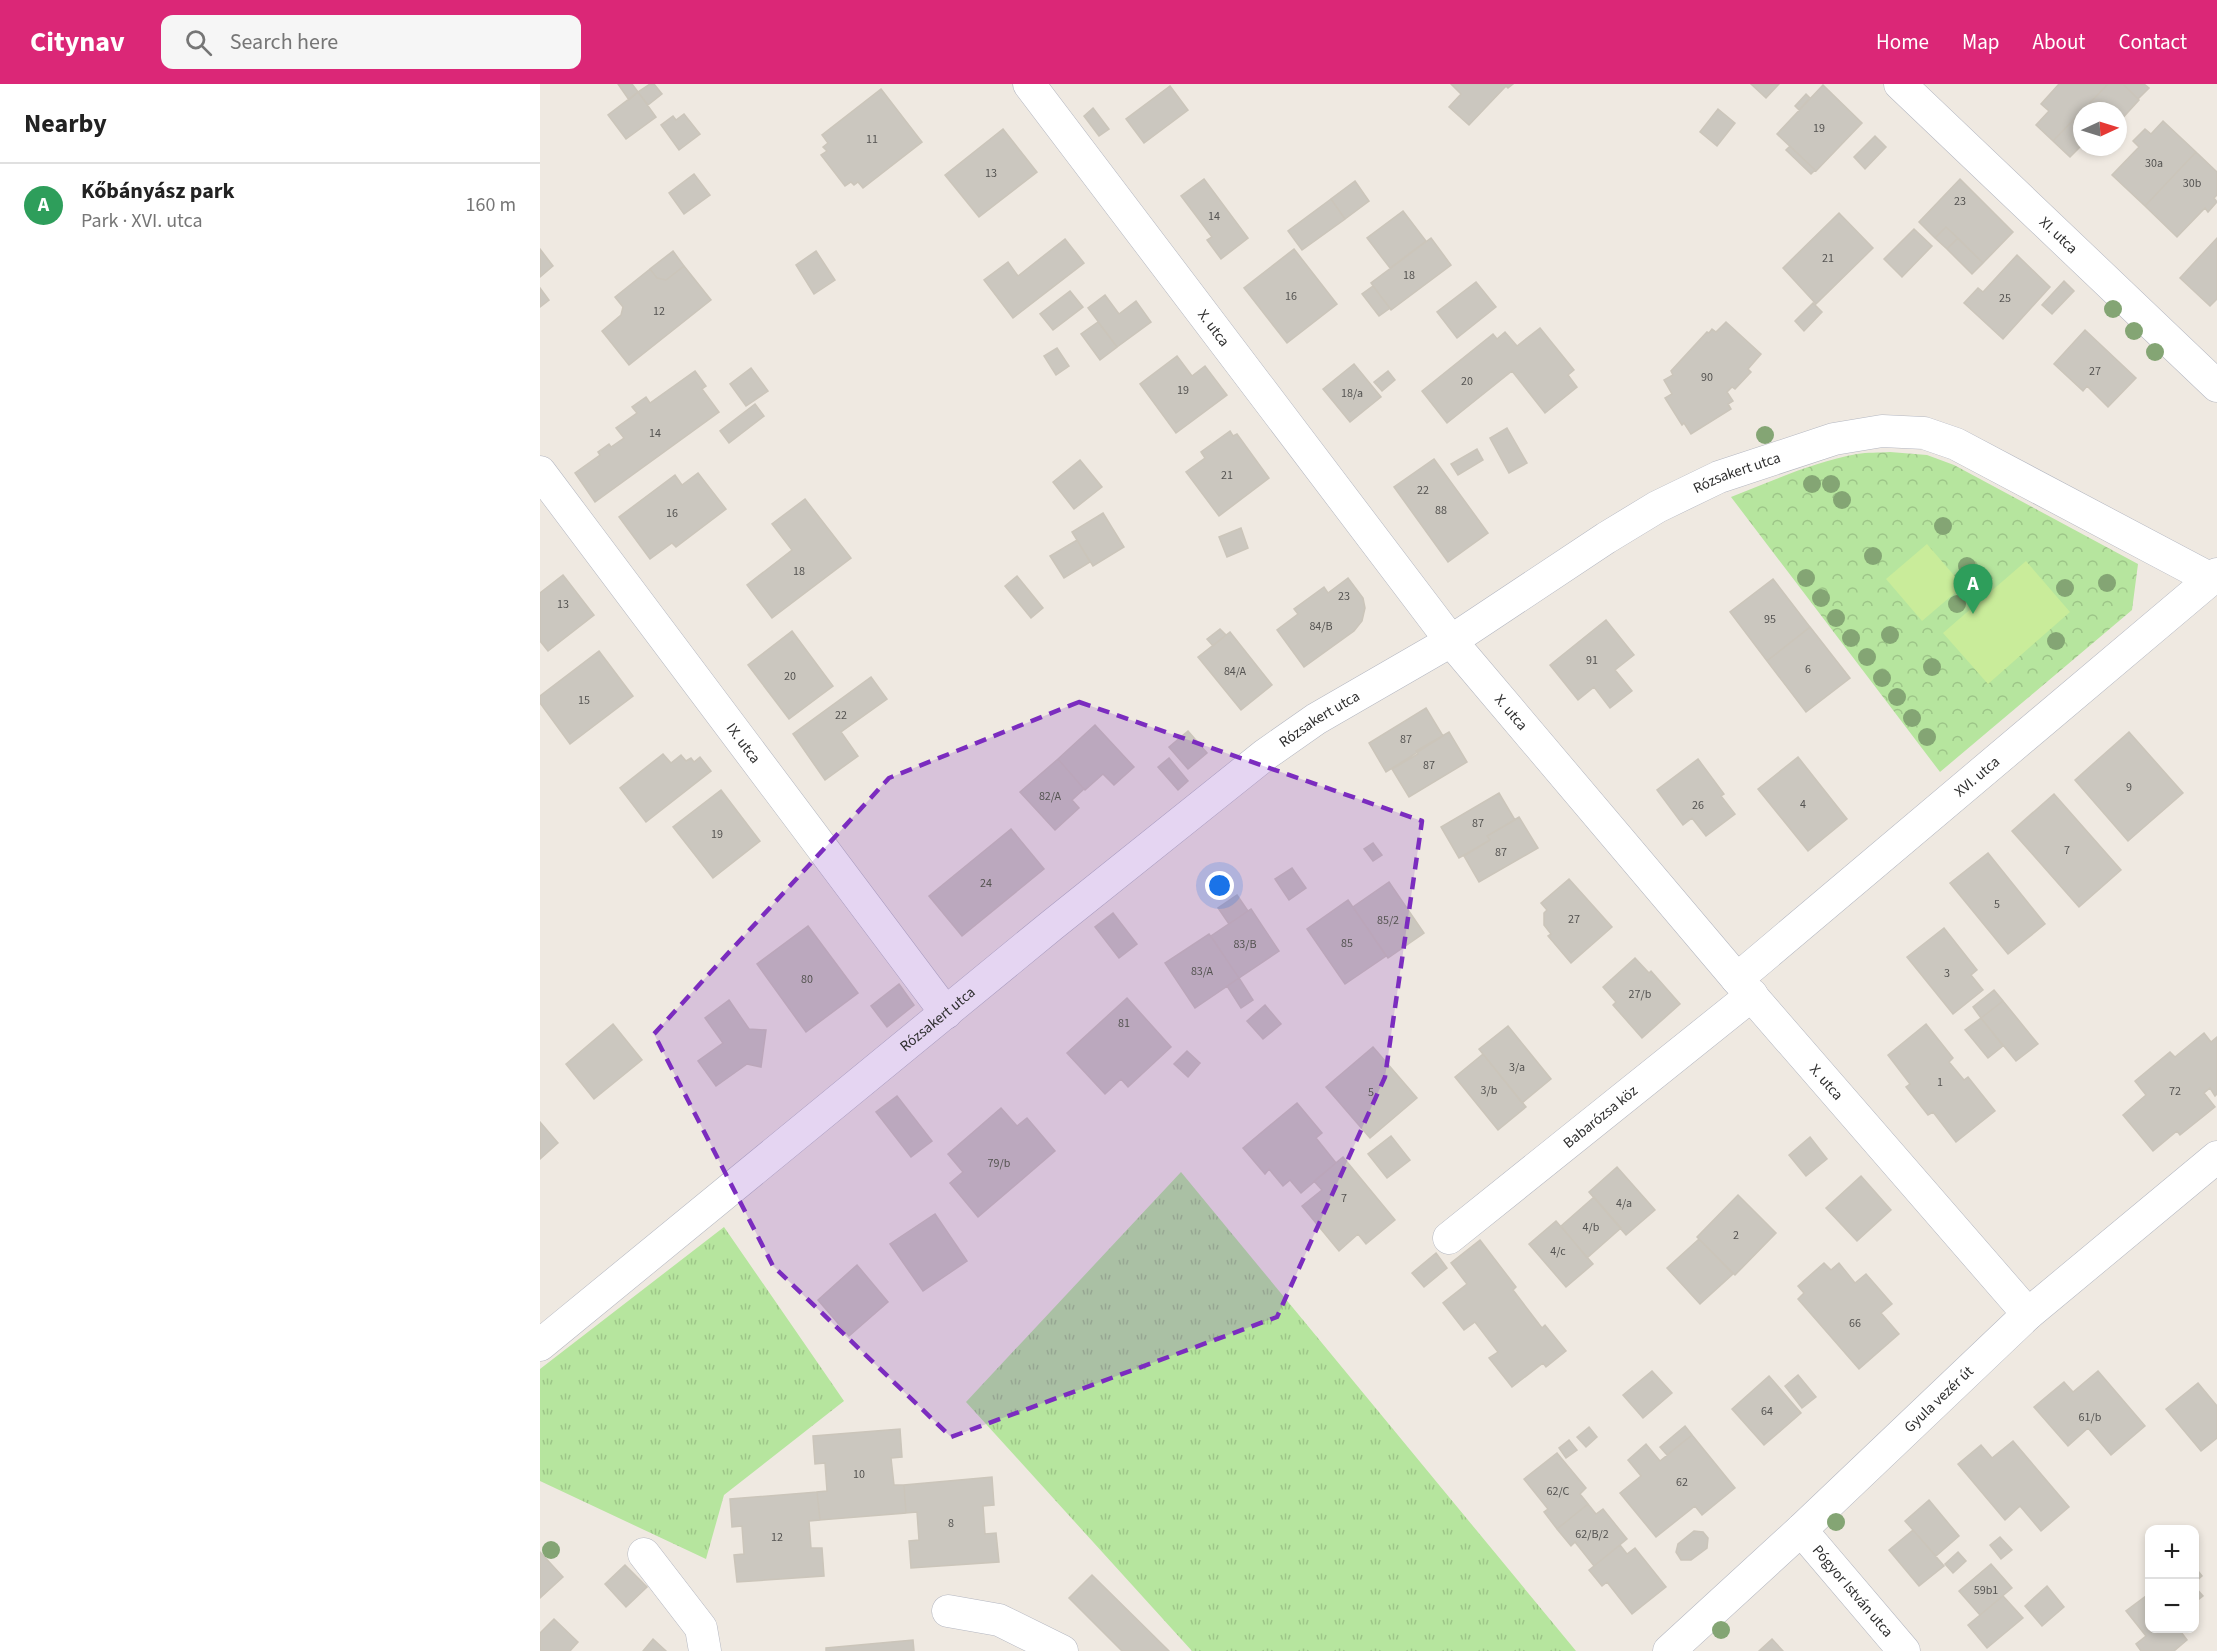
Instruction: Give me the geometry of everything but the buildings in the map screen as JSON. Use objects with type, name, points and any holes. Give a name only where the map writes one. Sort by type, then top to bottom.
[{"type":"street","name":"X. utca","points":[[1029,84],[1451,640],[1744,987],[2028,1314]]},
{"type":"street","name":"XI. utca","points":[[1900,84],[2217,386]]},
{"type":"street","name":"Rózsakert utca","points":[[540,1345],[1266,754],[1316,719],[1451,640],[1606,538],[1657,507],[1719,477],[1834,439],[1882,431],[1924,433],[1956,444],[2214,576]]},
{"type":"street","name":"IX. utca","points":[[540,472],[946,1013]]},
{"type":"street","name":"XVI. utca","points":[[1744,987],[2214,576]]},
{"type":"street","name":"Babarózsa köz","points":[[1449,1238],[1744,987]]},
{"type":"street","name":"Gyula vezér út","points":[[1669,1651],[1802,1530],[2028,1314],[2217,1156]]},
{"type":"street","name":"Pógyor István utca","points":[[1802,1530],[1904,1651]]},
{"type":"street","points":[[644,1554],[701,1628],[705,1651]]},
{"type":"street","points":[[948,1611],[999,1620],[1062,1651]]},
{"type":"highlighted area","points":[[1079,702],[1422,821],[1385,1077],[1277,1317],[951,1437],[773,1266],[654,1034],[889,778]]},
{"type":"green space","points":[[1890,452],[1927,455],[1954,465],[2138,564],[2132,610],[1940,772],[1731,497],[1793,472],[1841,457],[1861,453]]},
{"type":"green space","points":[[1927,544],[1963,586],[1922,621],[1886,579]]},
{"type":"green space","points":[[2026,561],[2070,612],[1988,684],[1943,633]]},
{"type":"green space","points":[[1181,1172],[1576,1651],[1192,1651],[966,1402]]},
{"type":"green space","points":[[724,1227],[844,1401],[724,1495],[706,1559],[540,1481],[540,1369]]},
{"type":"place","name":"Kőbányász park","points":[[1973,614]]}]
